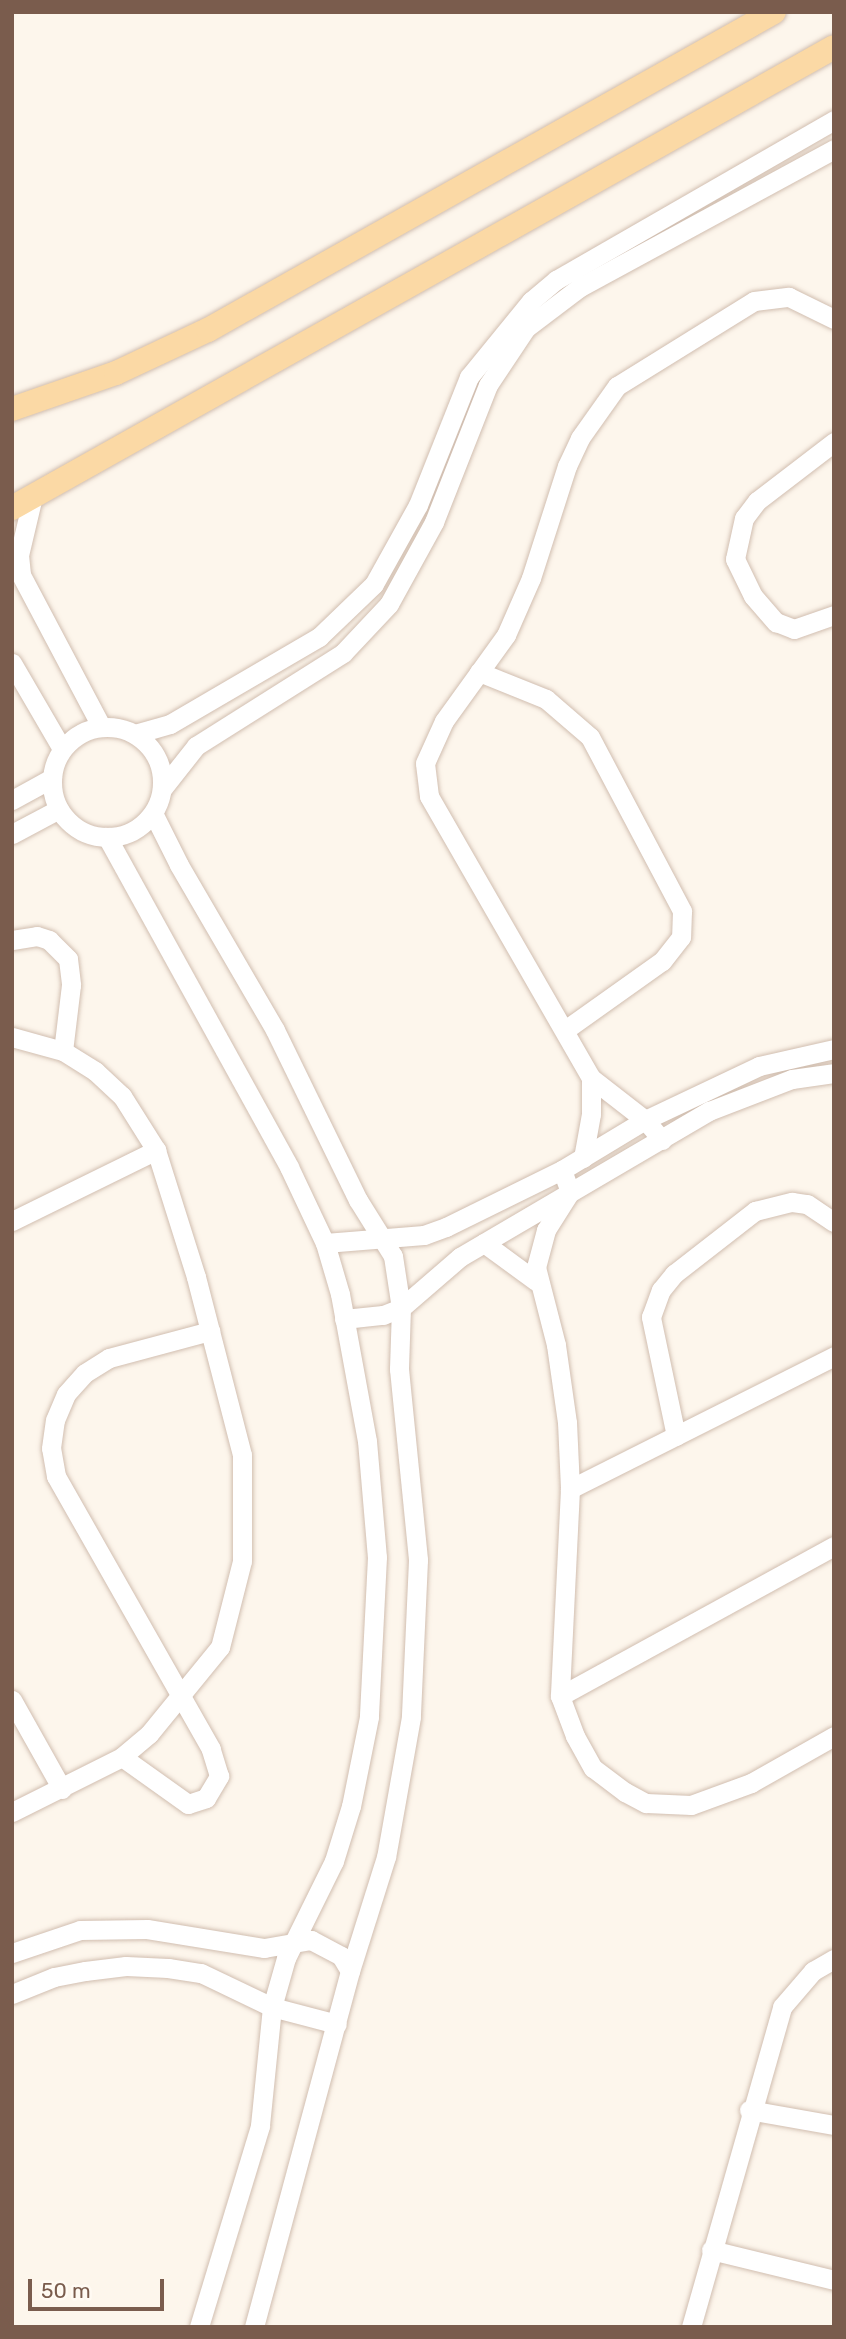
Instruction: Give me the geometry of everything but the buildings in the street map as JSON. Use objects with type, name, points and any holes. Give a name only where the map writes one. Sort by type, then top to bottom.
[{"type":"main road","points":[[12,410],[116,373],[208,330],[774,12]]},
{"type":"main road","points":[[23,502],[834,47]]},
{"type":"street","points":[[834,120],[556,280],[531,301],[469,377],[418,505],[374,584],[318,638],[170,724],[135,734],[101,726],[75,736],[62,749],[52,778],[59,809],[79,830],[107,837],[133,831],[153,813],[162,789],[196,746],[344,653],[389,604],[434,522],[488,386],[526,328],[580,287],[834,149]]},
{"type":"street","points":[[662,1140],[645,1120],[591,1078],[429,796],[425,763],[433,742],[506,635],[521,604],[580,438],[617,386],[754,301],[789,297],[834,319]]},
{"type":"street","points":[[834,442],[757,501],[737,537],[735,559],[753,596],[776,622],[794,629],[834,615]]},
{"type":"street","points":[[23,502],[21,575],[101,726]]},
{"type":"street","points":[[12,663],[62,749]]},
{"type":"street","points":[[479,672],[546,699],[590,737],[682,911],[681,937],[662,961],[565,1030]]},
{"type":"street","points":[[135,734],[153,752],[162,789]]},
{"type":"street","points":[[12,800],[52,778]]},
{"type":"street","points":[[12,834],[59,809]]},
{"type":"street","points":[[153,813],[179,865],[275,1030],[358,1200],[393,1256],[401,1308],[399,1369],[418,1560],[415,1670],[402,1779],[386,1857],[350,1971],[254,2327]]},
{"type":"street","points":[[107,837],[289,1167],[325,1243],[344,1319],[367,1441],[377,1557],[369,1717],[343,1835],[293,1942],[272,2007],[260,2126],[199,2327]]},
{"type":"street","points":[[12,940],[37,936],[50,940],[68,959],[71,985],[63,1051]]},
{"type":"street","points":[[12,1037],[63,1051],[95,1070],[122,1096],[156,1150],[210,1331],[242,1455],[242,1561],[220,1647],[180,1699],[122,1757],[12,1812]]},
{"type":"street","points":[[325,1243],[424,1235],[446,1227],[562,1170],[645,1120],[759,1066],[834,1049]]},
{"type":"street","points":[[344,1319],[383,1315],[401,1308],[460,1257],[709,1111],[762,1089],[834,1073]]},
{"type":"street","points":[[583,1158],[591,1114],[591,1078]]},
{"type":"street","points":[[12,1222],[156,1150]]},
{"type":"street","points":[[562,1170],[570,1192]]},
{"type":"street","points":[[570,1192],[546,1230],[536,1281],[556,1345],[570,1489],[560,1696],[593,1768],[646,1803],[691,1805],[726,1796],[834,1736]]},
{"type":"street","points":[[676,1436],[651,1317],[661,1290],[674,1274],[755,1212],[792,1202],[807,1204],[834,1223]]},
{"type":"street","points":[[446,1227],[460,1257]]},
{"type":"street","points":[[484,1243],[536,1281]]},
{"type":"street","points":[[122,1757],[177,1801],[196,1802],[214,1790],[219,1764],[56,1476],[51,1448],[55,1420],[66,1394],[85,1373],[109,1358],[210,1331]]},
{"type":"street","points":[[570,1489],[834,1356]]},
{"type":"street","points":[[560,1696],[834,1546]]},
{"type":"street","points":[[12,1700],[61,1789]]},
{"type":"street","points":[[12,1953],[80,1930],[147,1929],[264,1948],[311,1940],[328,1945],[350,1971]]},
{"type":"street","points":[[691,2327],[749,2110],[782,2007],[807,1978],[834,1959]]},
{"type":"street","points":[[12,1994],[54,1977],[85,1971],[126,1966],[168,1968],[216,1979],[272,2007],[337,2024]]},
{"type":"street","points":[[749,2110],[834,2124]]},
{"type":"street","points":[[712,2250],[834,2280]]}]
